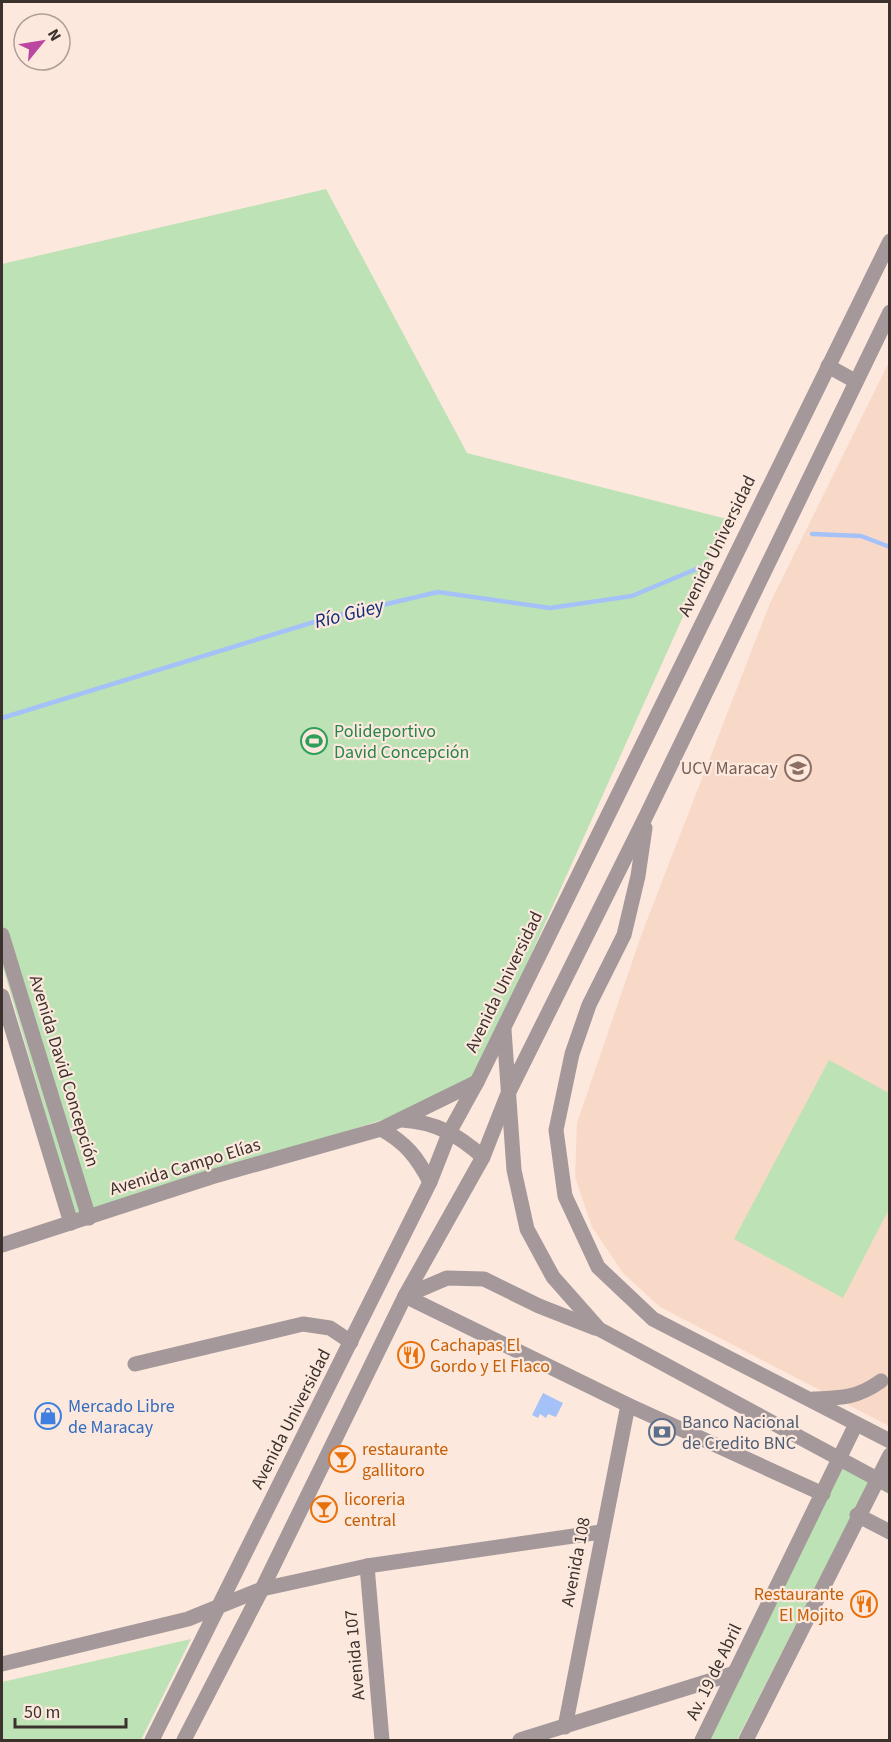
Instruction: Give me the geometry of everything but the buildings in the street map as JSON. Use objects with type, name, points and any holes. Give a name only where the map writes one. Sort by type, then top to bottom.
[{"type":"street","name":"Avenida Universidad","points":[[152,1740],[430,1182],[450,1131],[477,1082],[890,240]]},
{"type":"street","points":[[184,1740],[262,1589],[405,1296],[483,1157],[507,1096],[646,816],[890,312]]},
{"type":"street","points":[[828,366],[855,381]]},
{"type":"street","points":[[646,816],[636,884],[624,935],[589,1005],[572,1054],[556,1130],[566,1196],[598,1267],[653,1319],[813,1399],[890,1441]]},
{"type":"street","name":"Avenida David Concepción","points":[[2,935],[89,1218]]},
{"type":"street","points":[[2,996],[71,1223]]},
{"type":"street","points":[[504,1027],[507,1096],[514,1170],[527,1229],[553,1277],[599,1329]]},
{"type":"street","name":"Avenida Campo Elías","points":[[2,1245],[211,1177],[381,1129],[477,1082]]},
{"type":"street","points":[[402,1120],[416,1121],[450,1131],[483,1157]]},
{"type":"street","points":[[381,1129],[408,1146],[418,1157],[430,1182]]},
{"type":"street","points":[[405,1296],[447,1278],[484,1279],[540,1306],[599,1329],[883,1482]]},
{"type":"street","points":[[405,1296],[628,1405],[823,1494]]},
{"type":"street","points":[[135,1364],[303,1324],[330,1328],[351,1342]]},
{"type":"street","points":[[813,1399],[846,1398],[863,1394],[881,1381]]},
{"type":"street","name":"Avenida 108","points":[[565,1727],[601,1532],[628,1405]]},
{"type":"street","name":"Av. 19 de Abril","points":[[702,1740],[856,1424]]},
{"type":"street","points":[[746,1740],[857,1515],[883,1482],[890,1455]]},
{"type":"street","points":[[857,1515],[890,1532]]},
{"type":"street","points":[[2,1664],[188,1619],[262,1589],[367,1566],[601,1532]]},
{"type":"street","name":"Avenida 107","points":[[367,1566],[382,1740]]},
{"type":"street","points":[[520,1740],[735,1673]]},
{"type":"shaded area","name":"UCV Maracay","points":[[889,362],[889,1426],[660,1307],[623,1273],[592,1227],[575,1177],[577,1123],[642,933],[770,603]]},
{"type":"green space","name":"Polideportivo David Concepción","points":[[326,189],[467,453],[727,519],[469,1092],[76,1218],[2,964],[2,264]]},
{"type":"green space","points":[[829,1060],[889,1093],[889,1209],[843,1298],[734,1239]]},
{"type":"green space","points":[[842,1468],[869,1481],[737,1740],[706,1740]]},
{"type":"green space","points":[[191,1639],[141,1740],[2,1740],[2,1682]]},
{"type":"water","points":[[543,1393],[563,1403],[556,1417],[548,1414],[546,1418],[540,1414],[538,1418],[532,1415]]},
{"type":"waterway","name":"Río Güey","points":[[812,534],[861,536],[890,547]]},
{"type":"waterway","name":"Río Güey","points":[[2,718],[327,618],[438,592],[550,608],[632,596],[701,567]]},
{"type":"place","name":"Polideportivo David Concepción","points":[[314,741]]},
{"type":"place","name":"UCV Maracay","points":[[798,768]]},
{"type":"place","name":"Cachapas El Gordo y El Flaco","points":[[411,1355]]},
{"type":"place","name":"Mercado Libre de Maracay","points":[[48,1416]]},
{"type":"place","name":"Banco Nacional de Credito BNC","points":[[662,1432]]},
{"type":"place","name":"restaurante gallitoro","points":[[342,1459]]},
{"type":"place","name":"licoreria central","points":[[324,1509]]},
{"type":"place","name":"Restaurante El Mojito","points":[[864,1604]]}]
